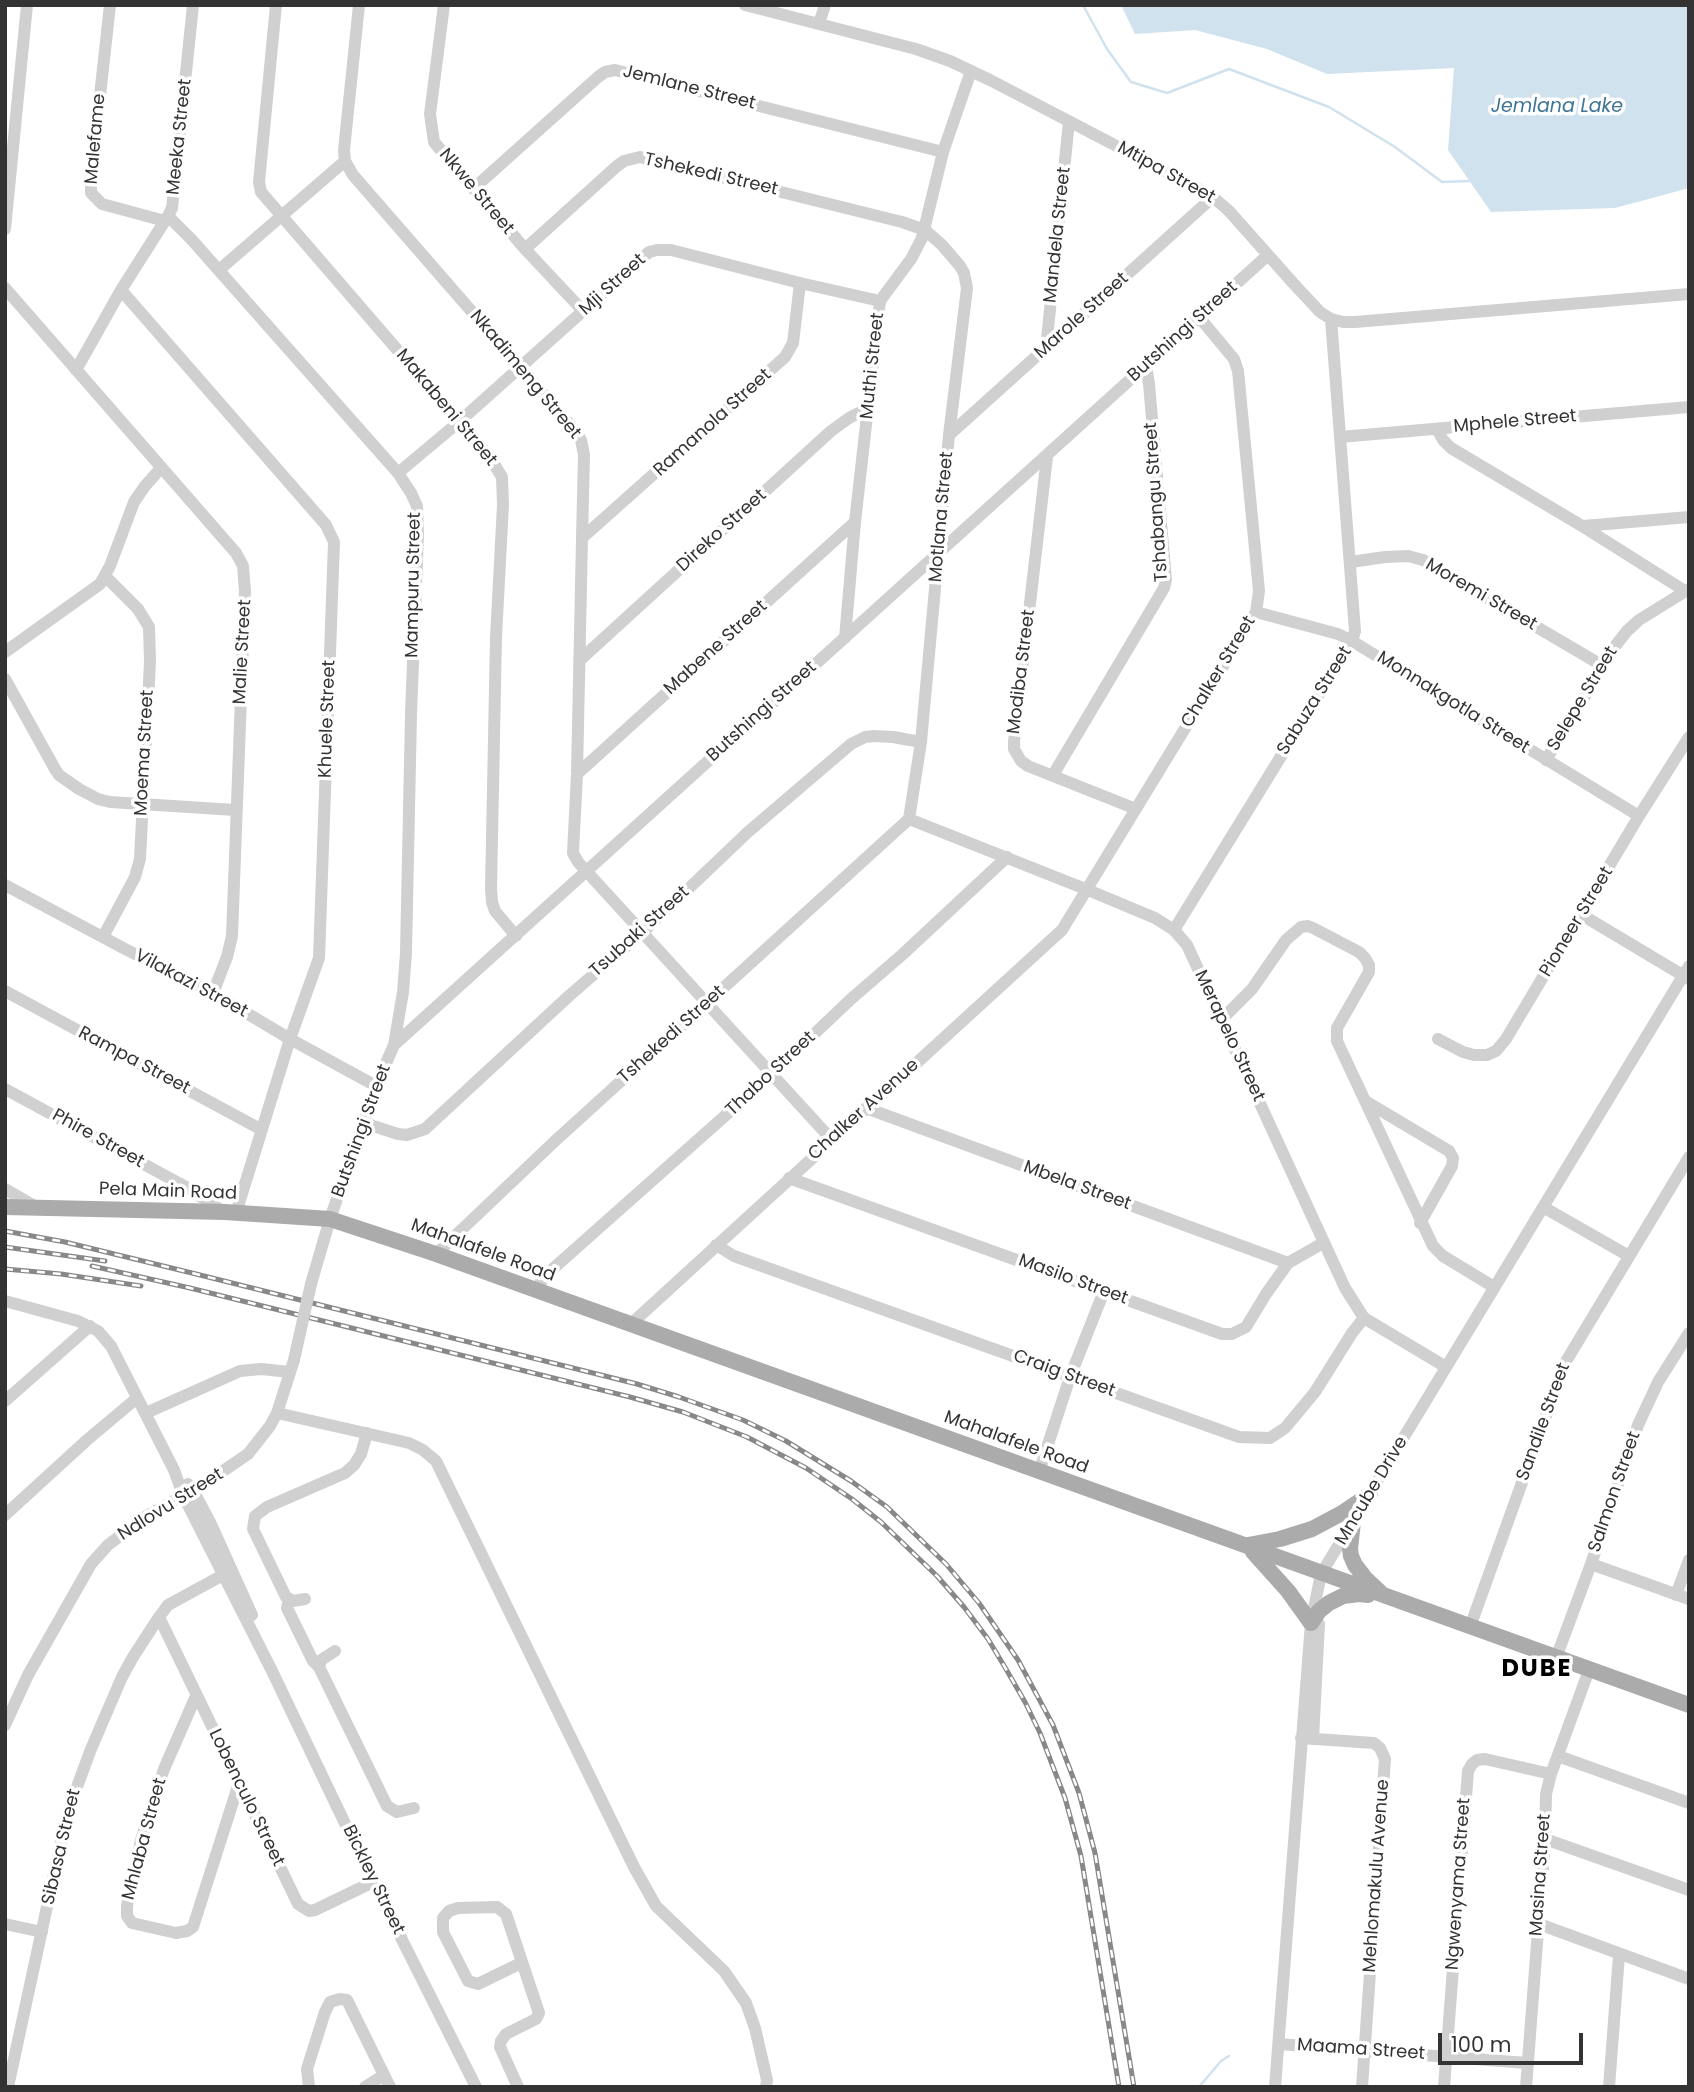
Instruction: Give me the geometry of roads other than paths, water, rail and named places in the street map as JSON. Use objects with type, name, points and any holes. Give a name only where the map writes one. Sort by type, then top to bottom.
[{"type":"main road","name":"Pela Main Road","points":[[5,1207],[230,1212],[330,1219]]},
{"type":"main road","name":"Mahalafele Road","points":[[330,1219],[436,1254],[1689,1706]]},
{"type":"main road","points":[[1246,1545],[1280,1539],[1312,1529],[1370,1494]]},
{"type":"main road","points":[[1353,1522],[1351,1556],[1365,1578],[1386,1597]]},
{"type":"main road","points":[[1246,1545],[1315,1617],[1329,1603],[1343,1596],[1359,1594],[1386,1597]]},
{"type":"street","points":[[5,229],[27,5]]},
{"type":"street","name":"Malefame","points":[[110,5],[91,193],[102,204],[167,218]]},
{"type":"street","name":"Meeka Street","points":[[76,370],[121,290],[167,218],[174,199],[194,5]]},
{"type":"street","name":"Makabeni Street","points":[[276,5],[259,186],[261,192],[460,421],[502,477],[491,890],[495,911],[516,936]]},
{"type":"street","points":[[219,270],[345,161],[359,5]]},
{"type":"street","name":"Nkwe Street","points":[[444,5],[431,100],[434,142],[584,312]]},
{"type":"street","name":"Mtipa Street","points":[[745,5],[916,49],[971,71],[1213,197],[1240,222],[1320,312],[1331,319]]},
{"type":"street","points":[[819,24],[825,5]]},
{"type":"street","name":"Jemlane Street","points":[[473,189],[598,77],[615,69],[943,152]]},
{"type":"street","name":"Muthi Street","points":[[845,638],[880,301],[918,249],[943,152],[971,71]]},
{"type":"street","name":"Mandela Street","points":[[1046,349],[1069,121]]},
{"type":"street","name":"Tshekedi Street","points":[[525,248],[617,166],[624,161],[640,157],[925,230]]},
{"type":"street","name":"Nkadimeng Street","points":[[345,161],[353,175],[581,440],[584,455],[573,853],[831,1139]]},
{"type":"street","name":"Marole Street","points":[[949,435],[1213,197]]},
{"type":"street","name":"Mampuru Street","points":[[167,218],[219,270],[398,473],[417,506],[406,953],[394,1045]]},
{"type":"street","name":"Motlana Street","points":[[909,818],[921,742],[966,281],[960,266],[942,244],[925,230]]},
{"type":"street","name":"Mji Street","points":[[398,473],[584,312],[643,257],[657,250],[671,250],[880,301]]},
{"type":"street","name":"Butshingi Street","points":[[312,1284],[330,1219],[376,1086],[394,1045],[1268,255]]},
{"type":"street","name":"Ramanola Street","points":[[582,538],[785,357],[793,343],[800,283]]},
{"type":"street","name":"Malie Street","points":[[5,288],[236,553],[243,566],[245,591],[232,936],[213,993]]},
{"type":"street","name":"Khuele Street","points":[[121,290],[326,525],[334,542],[319,958],[262,1130],[230,1212]]},
{"type":"street","points":[[1331,319],[1355,322],[1689,294]]},
{"type":"street","name":"Chalker Street","points":[[1088,890],[1256,612],[1259,591],[1238,371],[1234,359],[1199,317]]},
{"type":"street","name":"Sabuza Street","points":[[1174,930],[1352,641],[1355,631],[1331,319]]},
{"type":"street","name":"Tshabangu Street","points":[[1053,775],[1164,588],[1166,580],[1146,366]]},
{"type":"street","name":"Mphele Street","points":[[1340,437],[1689,407]]},
{"type":"street","name":"Direko Street","points":[[580,660],[831,431],[868,408]]},
{"type":"street","points":[[1437,429],[1451,448],[1687,590]]},
{"type":"street","name":"Modiba Street","points":[[1047,457],[1014,750],[1021,761],[1136,809]]},
{"type":"street","points":[[5,652],[92,591],[106,576],[135,502],[161,468]]},
{"type":"street","points":[[1583,526],[1689,517]]},
{"type":"street","name":"Mabene Street","points":[[577,774],[855,522]]},
{"type":"street","name":"Moremi Street","points":[[1351,562],[1408,556],[1423,560],[1603,666]]},
{"type":"street","name":"Moema Street","points":[[103,937],[138,869],[140,859],[150,662],[149,627],[138,609],[106,576]]},
{"type":"street","name":"Selepe Street","points":[[1546,760],[1615,645],[1639,620],[1687,590]]},
{"type":"street","name":"Monnakgotla Street","points":[[1256,612],[1329,631],[1352,641],[1639,816]]},
{"type":"street","points":[[5,679],[59,775],[98,799],[142,805],[236,810]]},
{"type":"street","name":"Tsubaki Street","points":[[364,1122],[398,1134],[407,1135],[425,1129],[560,1004],[643,932],[748,832],[850,744],[864,737],[874,736],[921,742]]},
{"type":"street","name":"Pioneer Street","points":[[1438,1039],[1463,1052],[1487,1055],[1496,1051],[1506,1039],[1689,737]]},
{"type":"street","name":"Tshekedi Street","points":[[436,1254],[555,1141],[909,818]]},
{"type":"street","name":"Merapelo Street","points":[[909,818],[1155,918],[1174,930],[1187,945],[1345,1288],[1364,1318],[1446,1367]]},
{"type":"street","name":"Thabo Street","points":[[535,1290],[547,1274],[771,1075],[1007,857]]},
{"type":"street","name":"Vilakazi Street","points":[[5,885],[213,993],[376,1086]]},
{"type":"street","name":"Chalker Avenue","points":[[631,1324],[1050,942],[1069,922],[1088,890]]},
{"type":"street","points":[[1582,915],[1687,974]]},
{"type":"street","points":[[1221,1020],[1252,989],[1286,940],[1301,927],[1313,928],[1359,952],[1369,965],[1369,972],[1337,1028],[1336,1041],[1433,1246],[1443,1256],[1494,1287]]},
{"type":"street","name":"Mncube Drive","points":[[1275,2087],[1307,1738],[1315,1617],[1321,1574],[1687,974]]},
{"type":"street","name":"Rampa Street","points":[[5,992],[262,1130]]},
{"type":"street","name":"Phire Street","points":[[5,1089],[230,1212]]},
{"type":"street","points":[[1365,1101],[1449,1151],[1453,1158],[1452,1166],[1420,1223]]},
{"type":"street","name":"Mbela Street","points":[[866,1108],[1288,1263]]},
{"type":"street","name":"Sandile Street","points":[[1470,1627],[1565,1363],[1689,1157]]},
{"type":"street","name":"Masilo Street","points":[[789,1178],[1222,1334],[1232,1334],[1246,1327],[1288,1263],[1323,1243]]},
{"type":"street","points":[[5,1189],[36,1207]]},
{"type":"street","points":[[1543,1207],[1629,1256]]},
{"type":"street","name":"Craig Street","points":[[716,1245],[734,1256],[1238,1437],[1270,1438],[1284,1429],[1315,1392],[1364,1318]]},
{"type":"street","name":"Ndlovu Street","points":[[5,1725],[28,1675],[91,1564],[108,1545],[136,1524],[248,1454],[270,1426],[292,1366],[312,1284]]},
{"type":"street","points":[[1039,1472],[1070,1377],[1104,1291]]},
{"type":"street","points":[[5,1301],[67,1317],[90,1326],[8,1396]]},
{"type":"street","name":"Bickley Street","points":[[90,1326],[106,1338],[111,1346],[174,1470],[232,1568],[272,1671]]},
{"type":"street","name":"Salmon Street","points":[[1556,1658],[1638,1425],[1658,1382],[1689,1333]]},
{"type":"street","points":[[146,1413],[240,1371],[292,1366]]},
{"type":"street","points":[[5,1516],[137,1398]]},
{"type":"street","points":[[277,1413],[409,1443],[436,1461],[634,1867],[656,1906],[724,1971],[746,2003],[755,2028],[767,2080],[766,2087]]},
{"type":"street","points":[[305,1599],[289,1600],[284,1594],[253,1529],[255,1516],[267,1507],[345,1473],[361,1454],[367,1433]]},
{"type":"street","name":"Bickley Street","points":[[188,1492],[223,1575],[476,2087]]},
{"type":"street","points":[[1591,1564],[1682,1597],[1689,1560]]},
{"type":"street","name":"Sibasa Street","points":[[8,2087],[67,1814],[79,1777],[122,1677],[159,1617],[168,1605],[223,1575]]},
{"type":"street","points":[[289,1600],[287,1608],[387,1806],[397,1812],[414,1808]]},
{"type":"street","name":"Lobenculo Street","points":[[159,1617],[298,1904],[309,1911],[315,1910],[373,1882]]},
{"type":"street","points":[[319,1667],[321,1660],[335,1651]]},
{"type":"street","name":"Masina Street","points":[[1525,2087],[1539,1924],[1546,1794],[1589,1670]]},
{"type":"street","name":"Mhlaba Street","points":[[196,1696],[177,1735],[141,1840],[126,1911],[128,1920],[135,1925],[176,1933],[193,1927],[239,1783]]},
{"type":"street","name":"Mehlomakulu Avenue","points":[[1307,1738],[1374,1743],[1380,1748],[1385,1759],[1362,2087]]},
{"type":"street","points":[[1558,1756],[1689,1803]]},
{"type":"street","name":"Ngwenyama Street","points":[[1444,2087],[1468,1771],[1477,1760],[1485,1759],[1551,1774]]},
{"type":"street","points":[[1545,1839],[1689,1890]]},
{"type":"street","points":[[518,2087],[500,2048],[501,2041],[506,2034],[536,2019],[539,2013],[506,1914],[497,1907],[452,1909],[443,1918],[443,1932],[468,1981],[478,1984],[521,1963]]},
{"type":"street","points":[[5,1924],[42,1933]]},
{"type":"street","points":[[1539,1924],[1689,1979]]},
{"type":"street","points":[[1609,2087],[1619,1955]]},
{"type":"street","points":[[309,2087],[307,2069],[326,2012],[330,2002],[335,1999],[347,2000],[387,2081],[365,2087]]},
{"type":"street","name":"Maama Street","points":[[1279,2044],[1527,2063]]},
{"type":"water","name":"Jemlana Lake","points":[[1121,5],[1689,5],[1689,188],[1615,208],[1491,212],[1448,150],[1454,68],[1327,74],[1267,49],[1195,30],[1135,34]]},
{"type":"waterway","points":[[1083,5],[1107,49],[1131,82],[1167,93],[1229,69],[1329,107],[1395,147],[1442,182],[1470,181]]},
{"type":"waterway","points":[[1199,2087],[1221,2061],[1229,2056]]},
{"type":"railway","points":[[5,1231],[65,1242],[196,1274],[637,1384],[679,1397],[743,1420],[786,1441],[887,1507],[946,1564],[979,1603],[1018,1660],[1053,1725],[1079,1793],[1095,1853],[1134,2087]]},
{"type":"railway","points":[[5,1247],[105,1261]]},
{"type":"railway","points":[[92,1266],[190,1288],[683,1412],[747,1437],[806,1468],[881,1522],[937,1576],[964,1607],[988,1639],[1040,1733],[1065,1798],[1081,1856],[1119,2087]]},
{"type":"railway","points":[[5,1269],[141,1286]]},
{"type":"district","name":"DUBE","points":[[1537,1670]]}]
